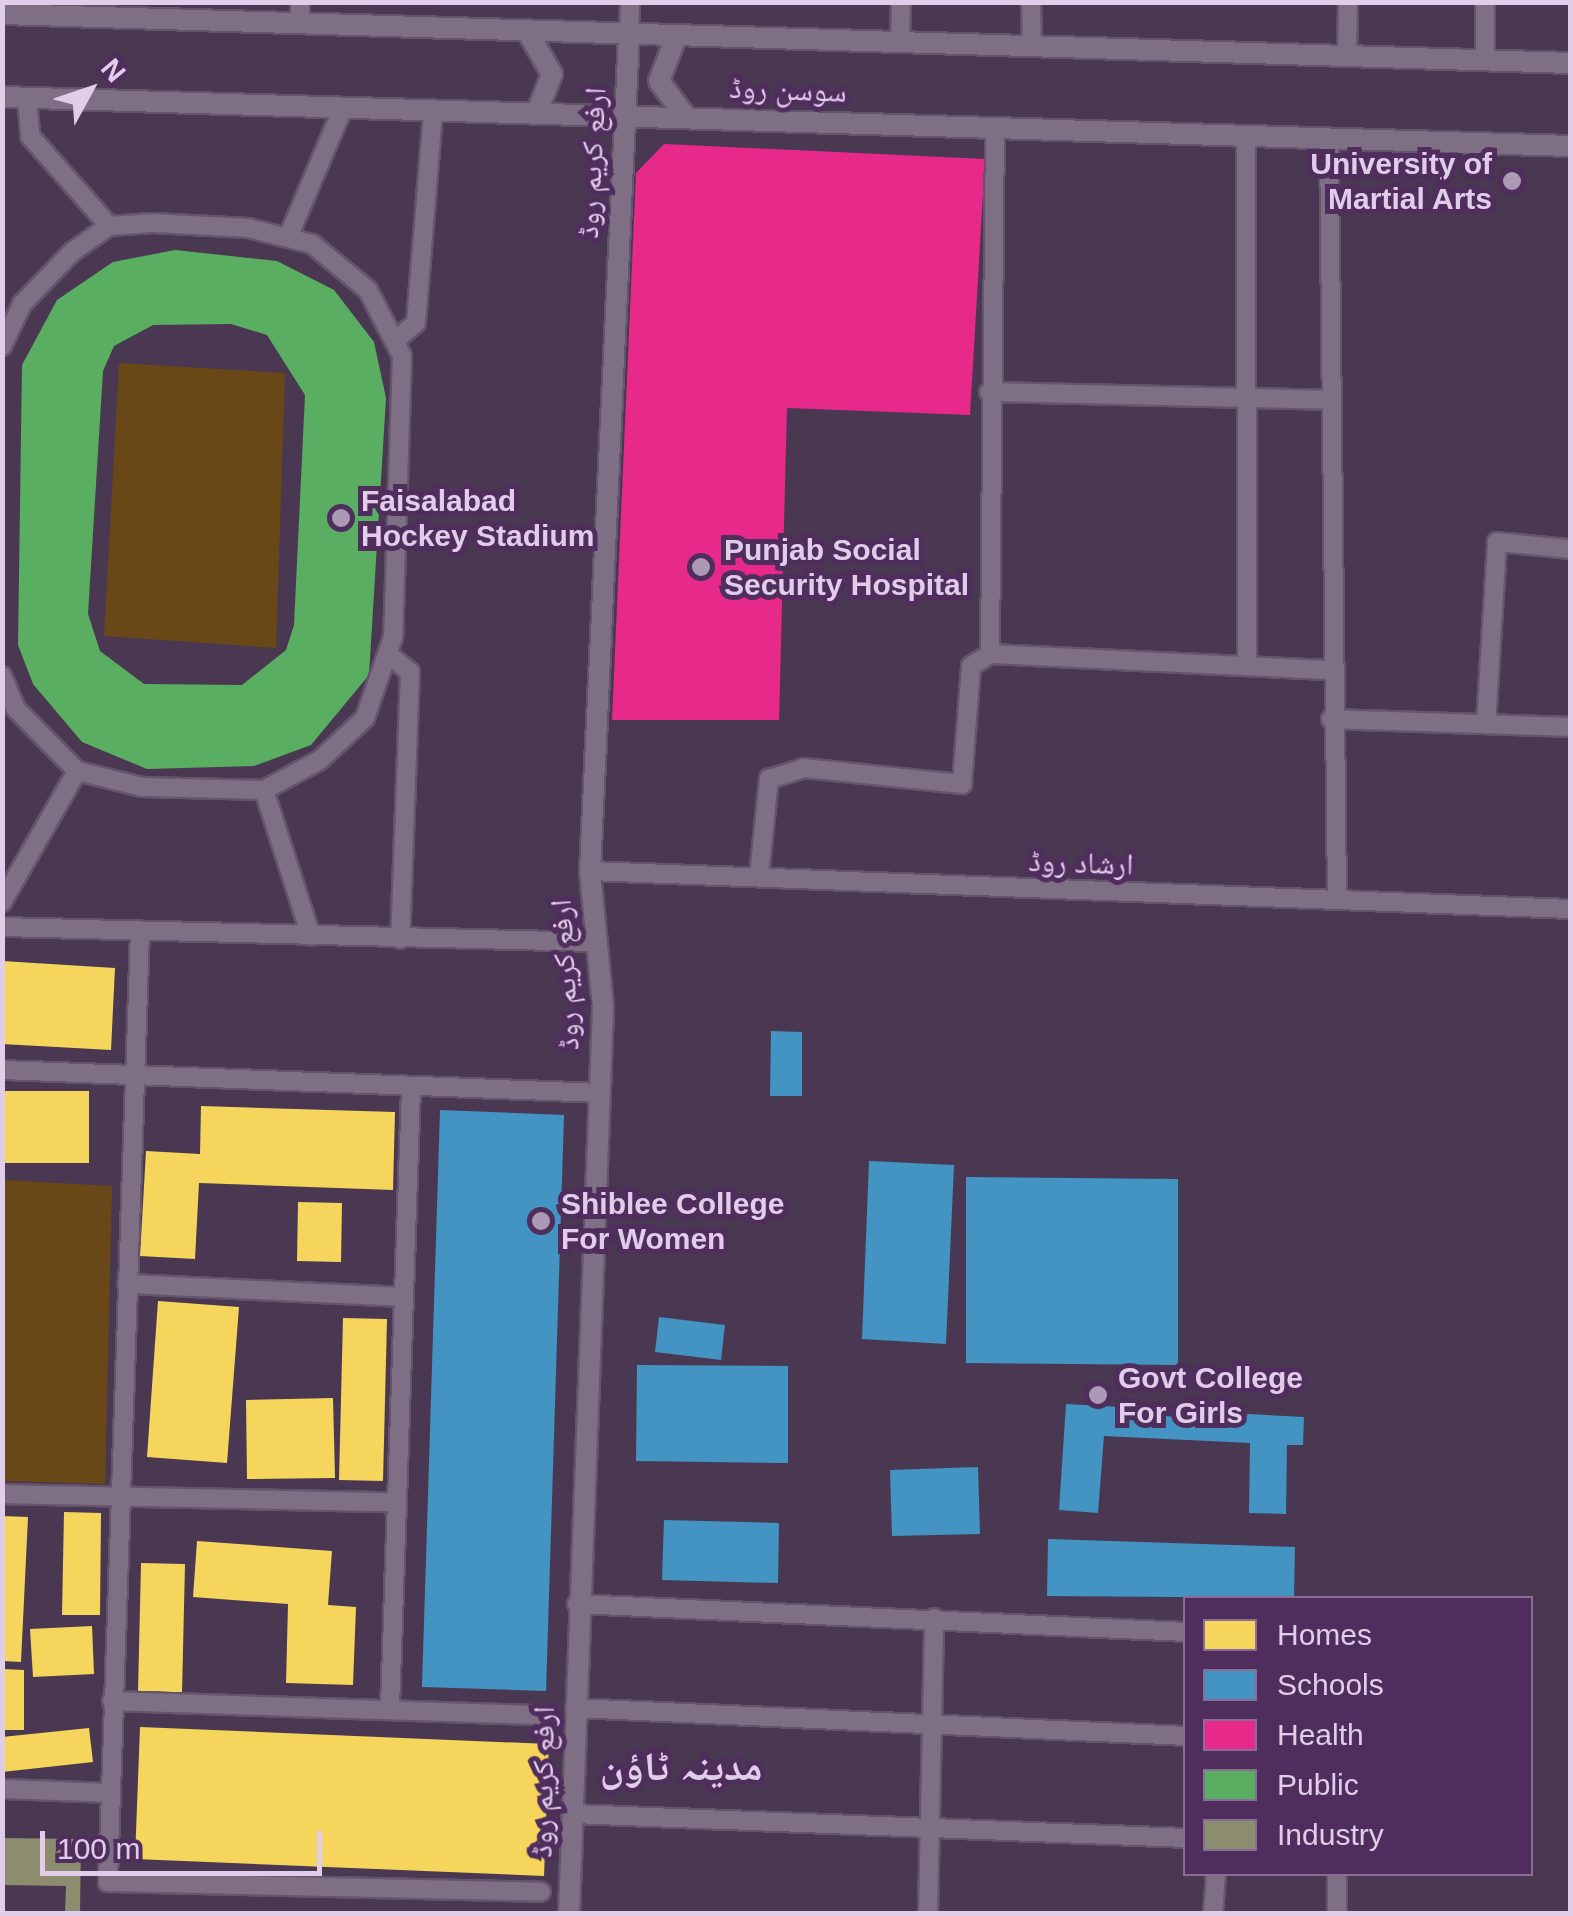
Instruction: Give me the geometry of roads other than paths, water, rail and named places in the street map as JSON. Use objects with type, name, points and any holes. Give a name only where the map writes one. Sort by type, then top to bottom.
[{"type":"street","points":[[630,2],[630,34]]},
{"type":"street","points":[[900,42],[901,2]]},
{"type":"street","points":[[1032,2],[1032,46]]},
{"type":"street","points":[[1347,56],[1348,2]]},
{"type":"street","points":[[1485,2],[1485,60]]},
{"type":"street","name":"سوسن روڈ","points":[[2,14],[300,13],[526,30],[1570,63]]},
{"type":"street","points":[[526,30],[552,74],[537,112]]},
{"type":"street","name":"ارفع کریم روڈ","points":[[569,1914],[577,1604],[600,1093],[590,872],[630,34]]},
{"type":"street","points":[[677,35],[659,81],[685,116]]},
{"type":"street","name":"سوسن روڈ","points":[[2,97],[1570,146]]},
{"type":"street","points":[[27,98],[30,136],[109,226]]},
{"type":"street","points":[[289,236],[342,110]]},
{"type":"street","points":[[398,338],[416,323],[433,111]]},
{"type":"street","points":[[990,654],[988,392],[995,127]]},
{"type":"street","points":[[1246,136],[1247,666]]},
{"type":"street","points":[[1329,138],[1329,670],[1337,900]]},
{"type":"street","points":[[2,346],[22,304],[109,226],[289,236],[338,260],[398,338],[389,655],[365,718],[320,760],[264,790],[142,787],[78,771],[16,709],[2,676]]},
{"type":"street","points":[[988,392],[1329,400]]},
{"type":"street","points":[[1486,724],[1497,542],[1570,549]]},
{"type":"street","points":[[759,877],[770,778],[804,768],[962,784],[971,666],[990,654],[1329,670]]},
{"type":"street","points":[[389,655],[410,672],[400,939]]},
{"type":"street","points":[[1331,719],[1570,727]]},
{"type":"street","points":[[2,902],[78,771]]},
{"type":"street","points":[[264,790],[311,936]]},
{"type":"street","name":"ارشاد روڈ","points":[[590,872],[1570,909]]},
{"type":"street","points":[[2,927],[593,942]]},
{"type":"street","points":[[140,931],[108,1882],[541,1892]]},
{"type":"street","points":[[2,1070],[600,1093]]},
{"type":"street","points":[[390,1708],[393,1502],[410,1087]]},
{"type":"street","points":[[127,1284],[401,1297]]},
{"type":"street","points":[[2,1494],[393,1502]]},
{"type":"street","points":[[577,1604],[1183,1632]]},
{"type":"street","points":[[928,1914],[934,1618]]},
{"type":"street","points":[[112,1701],[540,1715]]},
{"type":"street","points":[[575,1708],[1183,1736]]},
{"type":"street","points":[[2,1789],[109,1793]]},
{"type":"street","points":[[573,1814],[1183,1838]]},
{"type":"street","points":[[1214,1914],[1216,1876]]},
{"type":"street","points":[[1337,1914],[1338,1876]]},
{"type":"place","name":"University of Martial Arts","points":[[1512,181]]},
{"type":"place","name":"Faisalabad Hockey Stadium","points":[[341,518]]},
{"type":"place","name":"Punjab Social Security Hospital","points":[[701,567]]},
{"type":"place","name":"Shiblee College For Women","points":[[541,1221]]},
{"type":"place","name":"Govt College For Girls","points":[[1098,1395]]},
{"type":"district","name":"مدینہ ٹاؤن","points":[[681,1766]]}]
